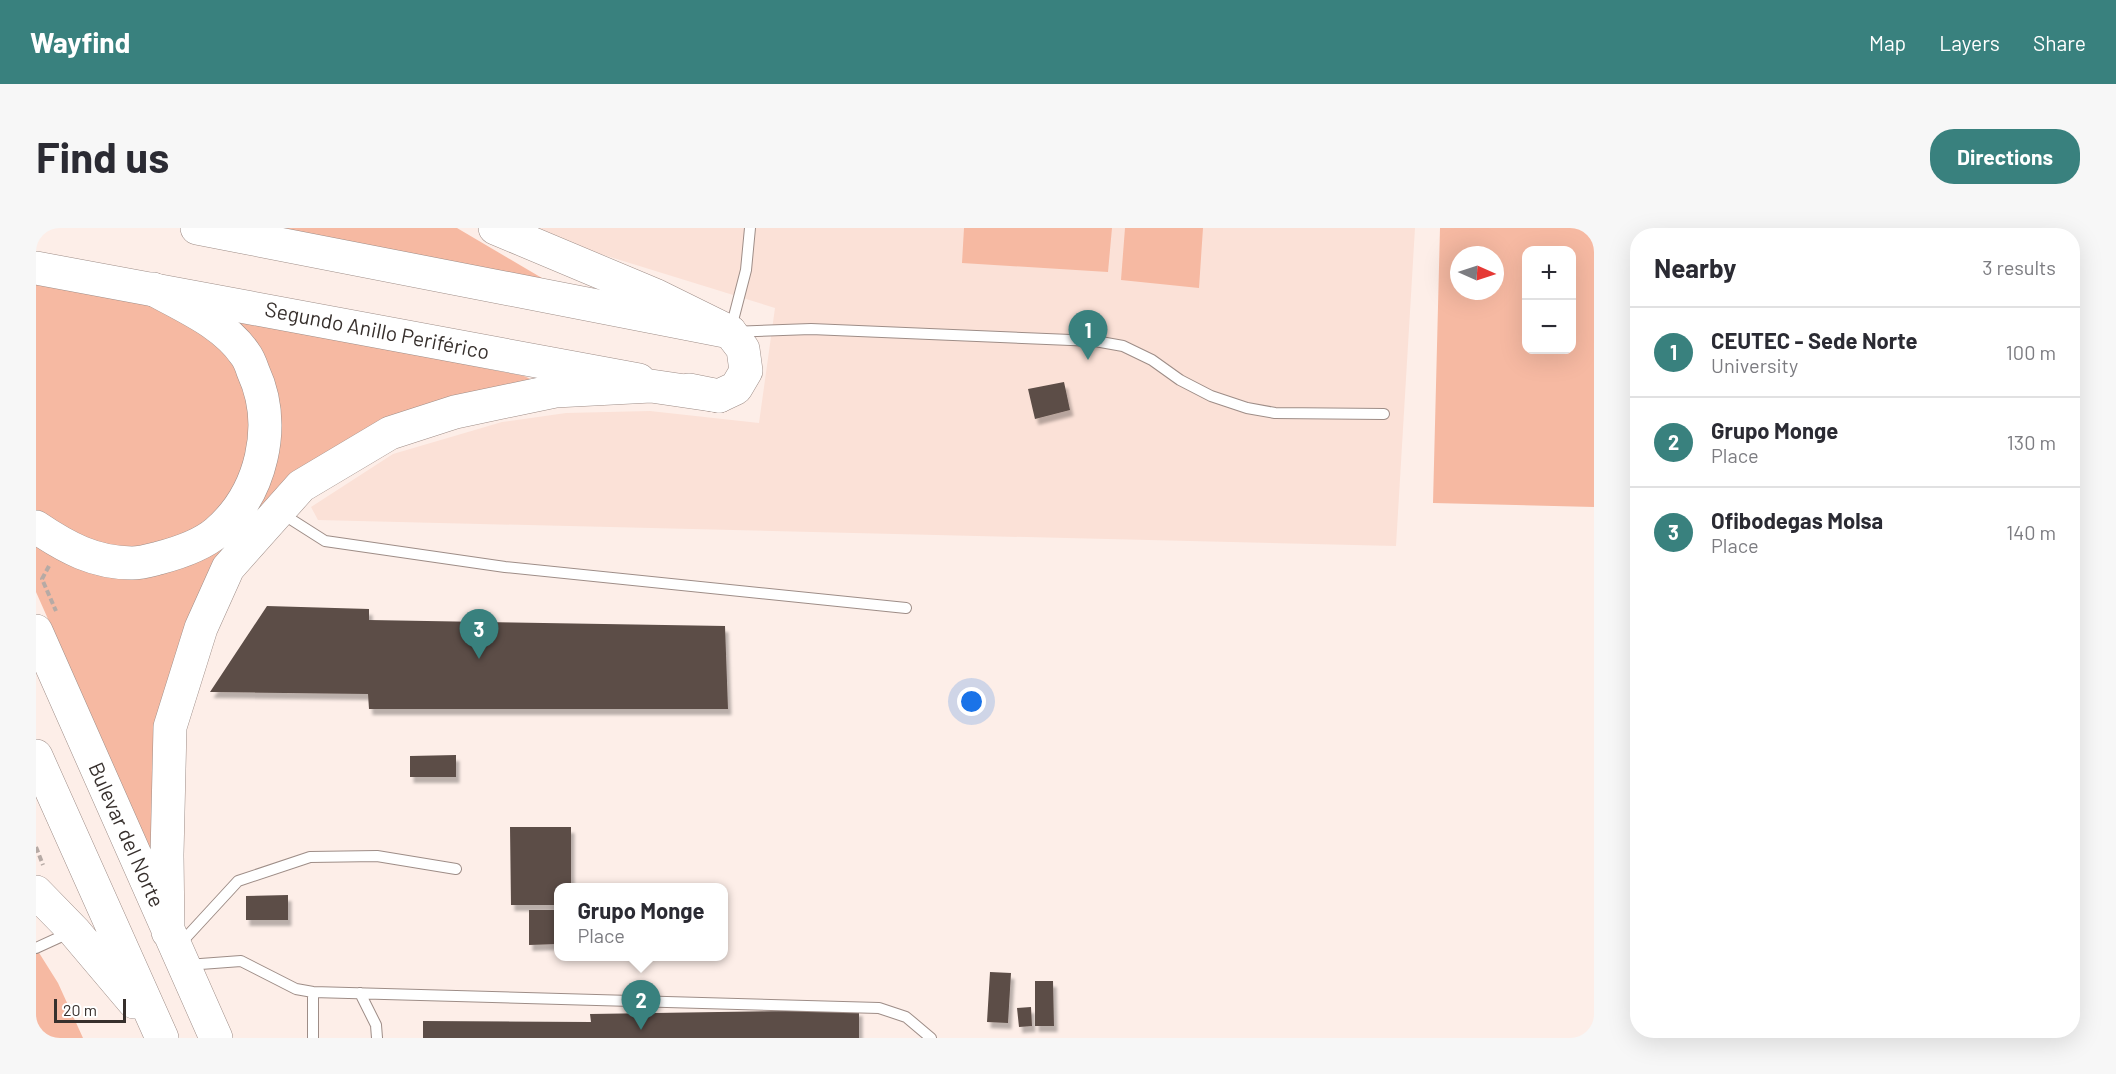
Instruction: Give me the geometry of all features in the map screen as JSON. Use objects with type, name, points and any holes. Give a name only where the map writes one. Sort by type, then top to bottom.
[{"type":"main road","points":[[197,228],[730,332]]},
{"type":"main road","points":[[176,949],[166,855],[170,728],[201,628],[228,568],[301,486],[390,433],[454,412],[555,391],[651,386],[719,396],[736,388],[746,371],[743,350],[730,332],[657,296],[495,228]]},
{"type":"main road","name":"Segundo Anillo Periférico","points":[[36,268],[153,288],[719,396]]},
{"type":"main road","points":[[36,527],[60,543],[97,560],[135,564],[179,553],[216,534],[242,506],[259,470],[266,428],[262,389],[245,354],[218,326],[153,288]]},
{"type":"main road","name":"Bulevar del Norte","points":[[36,631],[216,1038]]},
{"type":"main road","points":[[36,756],[160,1034]]},
{"type":"main road","points":[[52,912],[160,1034]]},
{"type":"lane","points":[[750,228],[746,270],[730,332],[811,329],[1095,341],[1123,346],[1152,360],[1180,380],[1211,396],[1247,408],[1275,413],[1384,414]]},
{"type":"lane","points":[[279,512],[325,541],[505,567],[906,608]]},
{"type":"lane","points":[[176,949],[238,881],[310,857],[377,856],[456,869]]},
{"type":"lane","points":[[36,948],[52,912]]},
{"type":"lane","points":[[176,949],[241,961],[296,989],[313,992],[879,1008],[906,1017],[930,1038]]},
{"type":"lane","points":[[313,992],[313,1038]]},
{"type":"lane","points":[[360,993],[376,1025],[377,1038]]},
{"type":"path","points":[[36,847],[44,864],[36,872]]},
{"type":"shaded area","points":[[280,228],[457,228],[547,281]]},
{"type":"shaded area","points":[[535,228],[1415,228],[1396,546],[318,520],[311,507],[393,454],[502,422],[566,413],[650,411],[759,423],[775,308],[552,239]]},
{"type":"shaded area","points":[[964,228],[1112,228],[1108,272],[962,263]]},
{"type":"shaded area","points":[[1125,228],[1203,228],[1199,288],[1121,280]]},
{"type":"shaded area","points":[[1440,228],[1594,228],[1594,507],[1433,503]]},
{"type":"shaded area","points":[[36,277],[154,299],[241,365],[255,437],[232,503],[174,544],[104,550],[36,514]]},
{"type":"shaded area","points":[[223,316],[524,376],[539,383],[401,418],[213,573],[159,869],[36,592],[36,538],[165,568],[274,445]]},
{"type":"shaded area","points":[[36,948],[58,983],[83,1038],[36,1038]]},
{"type":"building","points":[[1064,382],[1070,410],[1035,419],[1028,389]]},
{"type":"building","points":[[267,606],[369,609],[369,620],[725,626],[728,709],[369,709],[368,694],[210,692]]},
{"type":"building","points":[[456,755],[456,777],[410,777],[410,756]]},
{"type":"building","points":[[510,827],[571,827],[571,883],[554,883],[554,905],[511,905]]},
{"type":"building","points":[[288,895],[288,920],[246,920],[246,896]]},
{"type":"building","points":[[529,910],[554,910],[554,944],[529,945]]},
{"type":"building","points":[[990,972],[1011,973],[1008,1023],[987,1022]]},
{"type":"building","points":[[1035,981],[1053,981],[1054,1026],[1035,1026]]},
{"type":"building","points":[[1031,1007],[1032,1026],[1019,1027],[1017,1008]]},
{"type":"building","points":[[859,1010],[859,1038],[423,1038],[423,1021],[591,1022],[590,1014]]},
{"type":"place","name":"CEUTEC - Sede Norte","points":[[1088,360]]},
{"type":"place","name":"Ofibodegas Molsa","points":[[479,659]]},
{"type":"place","name":"Grupo Monge","points":[[641,1030]]}]
